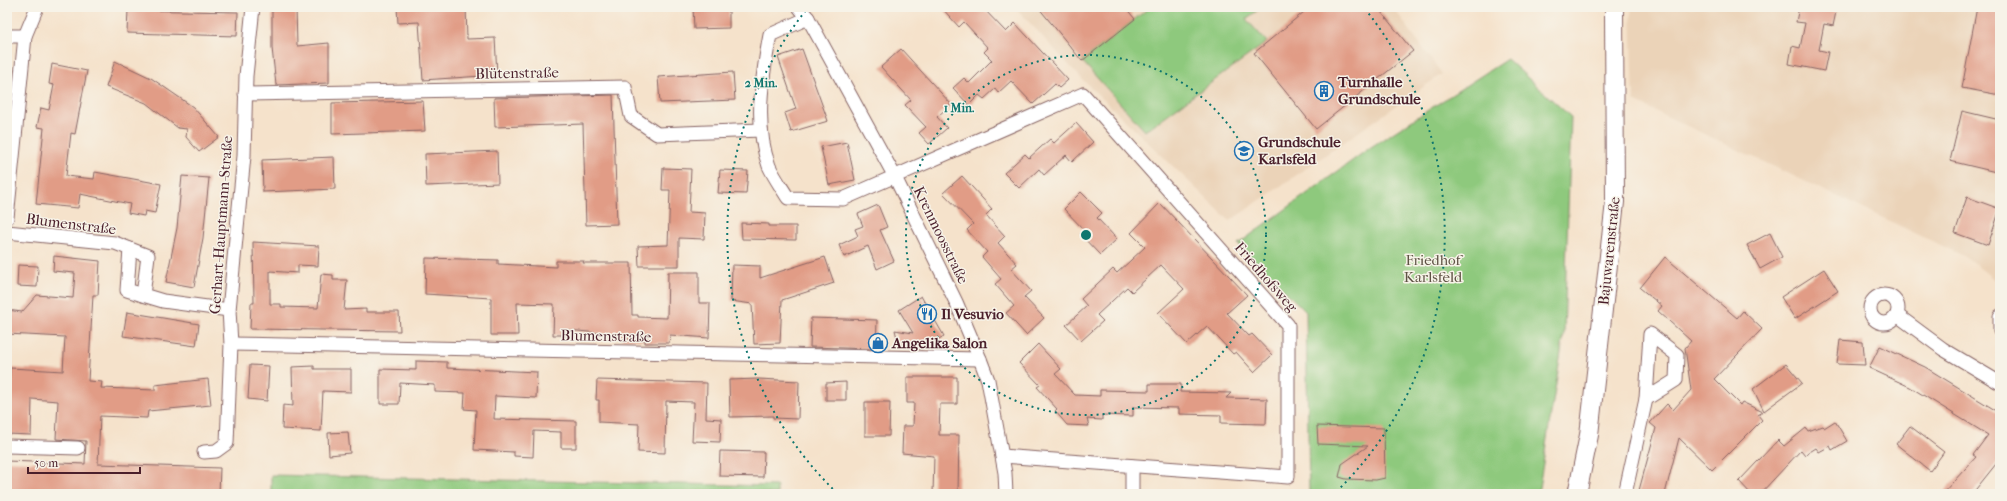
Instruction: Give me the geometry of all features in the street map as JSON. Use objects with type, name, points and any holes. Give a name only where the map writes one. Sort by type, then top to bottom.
[{"type":"main road","name":"Bajuwarenstraße","points":[[1577,494],[1589,435],[1615,202],[1614,7]]},
{"type":"street","points":[[7,218],[25,36],[37,7]]},
{"type":"street","name":"Gerhart-Hauptmann-Straße","points":[[204,452],[216,451],[227,443],[231,344],[229,310],[244,156],[246,94],[253,7]]},
{"type":"street","name":"Krenmoosstraße","points":[[799,7],[808,18],[894,176],[956,302],[988,380],[1005,473],[1006,494]]},
{"type":"street","name":"Krenmoosstraße","points":[[808,18],[770,35],[763,72],[761,130],[770,167],[788,198],[843,199],[894,176]]},
{"type":"street","points":[[7,36],[25,36]]},
{"type":"street","name":"Blütenstraße","points":[[246,94],[625,87],[631,116],[657,134],[761,130]]},
{"type":"street","name":"Friedhofsweg","points":[[894,176],[1083,94],[1288,326],[1288,477],[1002,456]]},
{"type":"street","name":"Blumenstraße","points":[[7,232],[114,244],[148,256],[143,296]]},
{"type":"street","name":"Blumenstraße","points":[[130,249],[127,290],[163,301],[229,310]]},
{"type":"street","points":[[1898,315],[1943,349],[2000,383]]},
{"type":"street","points":[[2000,316],[2000,331]]},
{"type":"street","name":"Blumenstraße","points":[[231,344],[980,359]]},
{"type":"street","points":[[1625,494],[1646,399]]},
{"type":"street","points":[[7,446],[78,448]]},
{"type":"street","points":[[1132,466],[1132,494]]},
{"type":"shaded area","name":"Grundschule Karlsfeld","points":[[1015,7],[1393,7],[1442,74],[1230,221],[1083,80]]},
{"type":"shaded area","points":[[1631,7],[2000,7],[2000,284],[1966,257],[1634,101]]},
{"type":"green space","points":[[1150,7],[1262,7],[1246,19],[1267,42],[1145,131],[1082,61]]},
{"type":"green space","name":"Friedhof Karlsfeld","points":[[1507,59],[1571,117],[1564,334],[1538,494],[1309,494],[1306,312],[1238,244],[1371,147]]},
{"type":"green space","points":[[271,475],[777,486],[777,494],[271,494]]},
{"type":"building","points":[[272,7],[296,7],[297,46],[329,43],[329,83],[276,85],[272,48]]},
{"type":"building","points":[[397,7],[466,7],[467,39],[495,38],[497,75],[423,80],[419,22],[398,23]]},
{"type":"building","points":[[693,7],[729,7],[729,28],[694,29]]},
{"type":"building","points":[[941,7],[982,7],[1006,32],[1015,23],[1068,80],[1059,88],[1055,84],[1033,104],[1011,81],[998,93],[995,89],[984,99],[979,95],[969,105],[953,88],[964,78],[969,83],[992,60],[984,52],[988,48],[964,22],[959,27]]},
{"type":"building","points":[[1038,7],[1125,7],[1135,19],[1082,61]]},
{"type":"building","name":"Turnhalle Grundschule","points":[[1310,7],[1377,7],[1413,51],[1316,129],[1254,53]]},
{"type":"building","points":[[1799,7],[1837,7],[1833,26],[1824,24],[1819,50],[1828,52],[1824,71],[1789,64],[1792,46],[1800,48],[1805,23],[1796,22]]},
{"type":"building","points":[[1977,7],[2000,7],[2000,95],[1962,88]]},
{"type":"building","points":[[128,10],[238,12],[237,36],[127,33]]},
{"type":"building","points":[[802,49],[828,121],[791,132],[785,113],[796,109],[778,57]]},
{"type":"building","points":[[901,49],[951,104],[937,117],[947,128],[929,144],[919,133],[926,127],[905,105],[911,100],[881,67]]},
{"type":"building","points":[[115,61],[151,78],[193,107],[219,137],[199,152],[186,137],[187,129],[178,128],[146,103],[106,87]]},
{"type":"building","points":[[52,64],[87,71],[75,134],[71,133],[66,176],[94,179],[95,172],[161,184],[155,213],[145,211],[144,216],[128,213],[130,204],[80,194],[78,208],[36,204],[44,128],[37,127],[41,108],[49,110],[54,85],[49,84]]},
{"type":"building","points":[[733,72],[735,100],[660,103],[658,77]]},
{"type":"building","points":[[613,95],[617,224],[586,225],[583,124],[495,127],[494,98]]},
{"type":"building","points":[[423,101],[425,131],[332,134],[332,103]]},
{"type":"building","points":[[1962,111],[2000,120],[2000,173],[1950,161]]},
{"type":"building","points":[[1076,123],[1093,142],[1072,162],[1066,155],[1044,175],[1039,169],[1019,188],[1004,173],[1025,154],[1029,158],[1050,139],[1054,143]]},
{"type":"building","points":[[847,142],[855,180],[829,185],[821,147]]},
{"type":"building","points":[[497,151],[498,183],[426,186],[425,154]]},
{"type":"building","points":[[334,157],[335,189],[263,192],[262,160]]},
{"type":"building","points":[[663,168],[691,169],[689,212],[705,213],[704,239],[679,238],[679,266],[639,266],[638,246],[668,245],[670,190],[662,190]]},
{"type":"building","points":[[720,170],[748,171],[746,194],[718,193]]},
{"type":"building","points":[[182,176],[209,178],[203,238],[194,287],[166,282],[177,228]]},
{"type":"building","points":[[962,176],[992,209],[986,215],[1005,236],[998,243],[1017,264],[1011,269],[1031,291],[1024,297],[1044,318],[1026,335],[1006,313],[1014,306],[995,284],[1001,279],[982,257],[987,252],[967,230],[973,224],[943,193]]},
{"type":"building","points":[[1081,192],[1102,213],[1097,218],[1117,239],[1100,255],[1080,234],[1084,230],[1064,209]]},
{"type":"building","points":[[1967,197],[2000,209],[1988,245],[1955,233]]},
{"type":"building","points":[[1160,203],[1247,295],[1227,313],[1249,336],[1252,334],[1272,355],[1254,372],[1236,352],[1233,354],[1207,326],[1187,344],[1158,313],[1184,289],[1161,265],[1132,292],[1127,287],[1097,315],[1103,321],[1081,341],[1066,325],[1087,306],[1081,299],[1113,269],[1117,273],[1145,247],[1131,233]]},
{"type":"building","points":[[878,205],[887,227],[880,230],[894,261],[877,269],[868,246],[844,257],[839,245],[858,236],[855,229],[863,226],[858,214]]},
{"type":"building","points":[[741,223],[769,224],[769,226],[796,226],[796,240],[742,239]]},
{"type":"building","points":[[1770,233],[1782,257],[1760,269],[1747,245]]},
{"type":"building","points":[[253,242],[319,246],[318,266],[298,265],[298,273],[270,271],[270,304],[281,304],[281,307],[318,308],[321,274],[333,275],[333,280],[347,280],[344,310],[366,309],[366,312],[399,312],[400,331],[250,329],[251,303],[254,303]]},
{"type":"building","points":[[54,256],[100,261],[98,295],[93,295],[88,381],[102,382],[101,388],[155,390],[155,385],[208,379],[211,405],[148,411],[147,418],[100,416],[98,464],[220,468],[219,494],[7,494],[7,461],[85,464],[86,441],[56,439],[58,401],[32,399],[31,435],[7,434],[10,368],[63,371],[65,337],[7,334],[7,310],[22,312],[37,295],[73,298],[75,273],[53,271]]},
{"type":"building","points":[[825,257],[834,283],[782,300],[780,343],[754,344],[752,304],[731,301],[732,265],[760,266],[760,278]]},
{"type":"building","points":[[1665,257],[1737,318],[1743,311],[1762,329],[1714,379],[1740,405],[1742,402],[1763,412],[1758,415],[1762,420],[1712,470],[1679,438],[1665,494],[1638,494],[1656,428],[1650,423],[1667,404],[1673,410],[1691,390],[1685,348],[1691,341],[1658,311],[1662,306],[1640,288]]},
{"type":"building","points":[[426,258],[498,260],[498,264],[556,267],[556,261],[584,261],[583,263],[631,263],[632,315],[638,315],[638,317],[667,318],[668,272],[699,272],[699,303],[710,303],[709,338],[670,335],[669,343],[645,343],[645,340],[621,339],[621,335],[567,330],[567,335],[553,335],[554,304],[517,303],[518,335],[491,335],[491,298],[425,294]]},
{"type":"building","points":[[18,265],[38,266],[37,287],[17,286]]},
{"type":"building","points":[[1824,269],[1838,291],[1795,319],[1781,297]]},
{"type":"building","points":[[921,296],[944,336],[922,349],[899,346],[895,330],[913,333],[899,310]]},
{"type":"building","points":[[127,312],[199,324],[196,346],[123,336]]},
{"type":"building","points":[[811,318],[877,320],[876,349],[810,347]]},
{"type":"building","points":[[1840,340],[1863,342],[1865,365],[1837,364]]},
{"type":"building","points":[[1038,344],[1061,369],[1055,374],[1075,395],[1100,396],[1100,390],[1149,391],[1149,384],[1181,384],[1180,392],[1231,393],[1226,398],[1267,399],[1266,424],[1221,423],[1221,415],[1179,414],[1179,408],[1133,407],[1133,416],[1102,415],[1102,420],[1087,419],[1089,426],[1067,425],[1055,411],[1057,409],[1037,387],[1040,385],[1019,363]]},
{"type":"building","points":[[1880,346],[1925,367],[2000,413],[2000,459],[1972,494],[1942,494],[1976,457],[1973,455],[1988,435],[1910,387],[1869,368]]},
{"type":"building","points":[[416,361],[447,362],[447,368],[537,372],[536,398],[495,396],[494,419],[576,421],[576,448],[561,448],[561,432],[534,431],[533,457],[514,456],[514,452],[474,450],[476,410],[464,409],[465,393],[435,392],[435,385],[400,383],[399,404],[380,404],[380,369],[416,370]]},
{"type":"building","points":[[1786,364],[1802,383],[1764,411],[1753,389]]},
{"type":"building","points":[[250,365],[269,366],[267,401],[248,399]]},
{"type":"building","points":[[314,366],[314,369],[351,369],[351,392],[323,391],[321,431],[282,429],[283,405],[293,406],[292,367]]},
{"type":"building","points":[[907,377],[957,377],[957,404],[940,404],[939,435],[959,435],[958,494],[933,494],[934,456],[902,453],[903,426],[913,426],[914,403],[907,403]]},
{"type":"building","points":[[758,379],[799,381],[798,419],[773,418],[773,416],[730,417],[729,380]]},
{"type":"building","points":[[597,380],[707,383],[706,418],[721,419],[720,442],[692,441],[694,402],[666,401],[665,453],[638,452],[639,424],[599,422],[599,400],[596,400]]},
{"type":"building","points":[[846,382],[846,400],[826,400],[826,383]]},
{"type":"building","points":[[865,402],[890,402],[889,436],[865,436]]},
{"type":"building","points":[[1835,421],[1847,441],[1832,450],[1830,446],[1819,452],[1816,448],[1805,455],[1801,450],[1760,494],[1751,494],[1739,481],[1778,440],[1784,446],[1806,428],[1808,431],[1822,426],[1824,428]]},
{"type":"building","points":[[1317,426],[1384,428],[1385,478],[1376,480],[1346,479],[1339,477],[1342,464],[1368,446],[1318,444]]},
{"type":"building","points":[[1910,426],[1944,452],[1930,471],[1896,444]]},
{"type":"building","points":[[348,432],[350,453],[329,455],[328,433]]},
{"type":"building","points":[[720,451],[764,452],[763,477],[719,476]]},
{"type":"place","name":"Turnhalle Grundschule","points":[[1324,91]]},
{"type":"place","name":"Grundschule Karlsfeld","points":[[1244,151]]},
{"type":"place","name":"Il Vesuvio","points":[[927,314]]},
{"type":"place","name":"Angelika Salon","points":[[878,343]]}]
